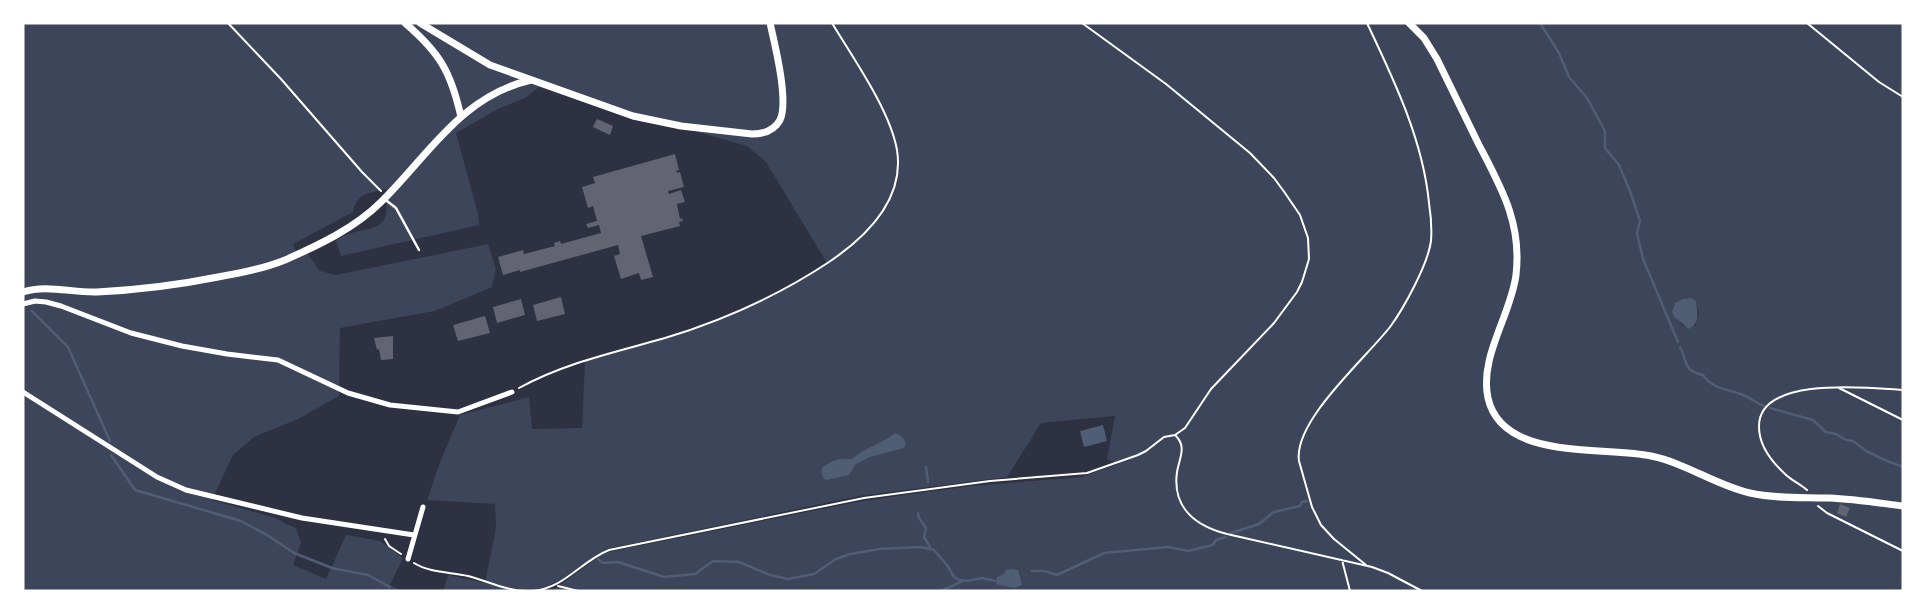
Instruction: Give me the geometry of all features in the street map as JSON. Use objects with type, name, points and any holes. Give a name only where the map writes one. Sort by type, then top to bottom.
[{"type":"street","points":[[405,23],[428,45],[447,71],[461,117]]},
{"type":"street","points":[[420,23],[479,60],[655,121],[715,131],[761,134],[777,124],[783,106],[770,23]]},
{"type":"street","points":[[1409,23],[1424,38],[1437,60],[1506,197],[1514,221],[1517,244],[1516,277],[1486,378],[1488,399],[1497,419],[1511,432],[1532,443],[1654,457],[1745,492],[1783,498],[1842,499],[1903,506]]},
{"type":"street","points":[[23,292],[40,288],[79,292],[177,285],[255,271],[286,260],[336,235],[373,209],[437,139],[461,117],[498,93],[531,80]]},
{"type":"street","points":[[23,304],[46,302],[125,331],[182,346],[278,360],[348,393],[390,405],[458,412],[512,392]]},
{"type":"street","points":[[23,391],[158,477],[196,493],[302,518],[414,535]]},
{"type":"street","points":[[408,559],[423,507]]},
{"type":"lane","points":[[385,197],[396,208],[419,250]]},
{"type":"path","points":[[228,23],[385,197]]},
{"type":"path","points":[[512,392],[584,361],[666,337],[767,299],[845,251],[871,227],[885,209],[894,188],[898,166],[897,149],[883,111],[832,23]]},
{"type":"path","points":[[532,591],[557,585],[609,550],[857,499],[990,481],[1087,473],[1138,455],[1185,428],[1210,389],[1273,323],[1297,292],[1307,271],[1308,238],[1300,215],[1285,192],[1250,153],[1166,85],[1082,23]]},
{"type":"path","points":[[1366,565],[1334,540],[1316,516],[1298,451],[1310,422],[1398,314],[1426,258],[1430,243],[1429,200],[1420,150],[1367,23]]},
{"type":"path","points":[[1807,23],[1879,82],[1903,97]]},
{"type":"path","points":[[1838,387],[1903,420]]},
{"type":"path","points":[[1903,390],[1838,387],[1799,391],[1780,397],[1766,409],[1759,422],[1761,439],[1774,462],[1807,490],[1818,506],[1903,551]]},
{"type":"path","points":[[1175,435],[1182,447],[1177,475],[1178,493],[1185,510],[1204,526],[1227,534],[1366,565],[1422,591]]},
{"type":"path","points":[[383,531],[389,546],[424,568],[466,576],[507,589],[527,591]]},
{"type":"path","points":[[1342,559],[1350,591]]},
{"type":"path","points":[[557,585],[578,591]]},
{"type":"shaded area","points":[[23,23],[1903,23],[1903,591],[547,591],[556,588],[608,552],[862,501],[971,486],[1082,477],[1118,464],[1107,459],[1115,416],[1041,423],[1007,477],[859,496],[606,549],[546,587],[546,591],[443,591],[448,575],[485,583],[496,528],[495,504],[427,500],[460,415],[529,397],[532,429],[582,428],[585,361],[723,318],[767,299],[827,263],[766,162],[747,146],[694,131],[640,121],[539,87],[525,98],[500,108],[456,133],[479,225],[341,256],[336,241],[352,233],[378,226],[383,221],[386,202],[391,195],[385,189],[364,195],[357,201],[353,212],[293,244],[296,251],[308,254],[320,271],[336,275],[488,244],[496,269],[492,287],[435,311],[340,328],[339,396],[298,419],[254,437],[233,455],[212,500],[276,518],[296,528],[301,543],[293,565],[326,579],[346,535],[380,541],[403,558],[390,585],[401,591],[23,591]],"holes":[[[1687,298],[1696,302],[1699,314],[1695,326],[1683,326],[1673,315],[1674,304]]]},
{"type":"shaded area","points":[[1691,298],[1696,301],[1697,316],[1695,324],[1689,329],[1674,317],[1672,312],[1675,303]]},
{"type":"shaded area","points":[[1103,425],[1107,441],[1084,447],[1080,431]]},
{"type":"shaded area","points":[[894,434],[904,439],[904,448],[870,457],[856,464],[849,475],[826,480],[823,477],[822,468],[829,463],[852,459]]},
{"type":"shaded area","points":[[1011,569],[1018,570],[1022,585],[1014,588],[996,584],[997,577]]},
{"type":"building","points":[[597,119],[613,126],[610,135],[593,127]]},
{"type":"building","points":[[675,154],[679,170],[676,171],[680,172],[684,187],[668,191],[669,194],[681,190],[685,202],[677,204],[680,219],[683,221],[679,222],[680,226],[641,236],[653,277],[641,280],[639,273],[621,279],[614,256],[620,254],[618,245],[503,275],[498,257],[523,250],[524,254],[555,246],[554,243],[560,241],[561,244],[601,233],[599,225],[588,228],[586,224],[597,221],[593,206],[588,208],[582,187],[595,183],[593,177]]},
{"type":"building","points":[[561,297],[565,314],[537,321],[533,305]]},
{"type":"building","points":[[521,299],[525,315],[497,323],[493,307]]},
{"type":"building","points":[[485,316],[490,333],[458,341],[453,325]]},
{"type":"building","points":[[393,336],[393,359],[381,360],[374,338]]},
{"type":"building","points":[[1840,504],[1850,508],[1846,517],[1837,513]]},
{"type":"waterway","points":[[1540,23],[1559,53],[1569,77],[1587,98],[1605,131],[1605,148],[1619,165],[1640,221],[1637,233],[1643,259],[1678,342]]},
{"type":"waterway","points":[[32,311],[68,347],[110,441]]},
{"type":"waterway","points":[[1680,347],[1692,371],[1703,375],[1717,386],[1764,406]]},
{"type":"waterway","points":[[1770,408],[1813,420],[1826,432],[1853,441],[1866,451],[1903,467]]},
{"type":"waterway","points":[[111,455],[135,490],[241,521],[294,553],[332,568],[368,575],[390,587]]},
{"type":"waterway","points":[[926,467],[928,482]]},
{"type":"waterway","points":[[1231,533],[1259,524],[1274,512],[1300,506],[1307,501]]},
{"type":"waterway","points":[[918,513],[926,528],[924,537],[930,547]]},
{"type":"waterway","points":[[1032,571],[1057,575],[1104,553],[1168,547],[1188,551],[1213,545],[1216,540],[1226,537]]},
{"type":"waterway","points":[[598,559],[603,563],[618,562],[664,577],[695,574],[713,561],[739,562],[770,575],[788,579],[814,574],[836,559],[850,554],[920,547],[934,550],[959,580],[982,578],[995,581]]},
{"type":"waterway","points":[[941,591],[963,581]]}]
